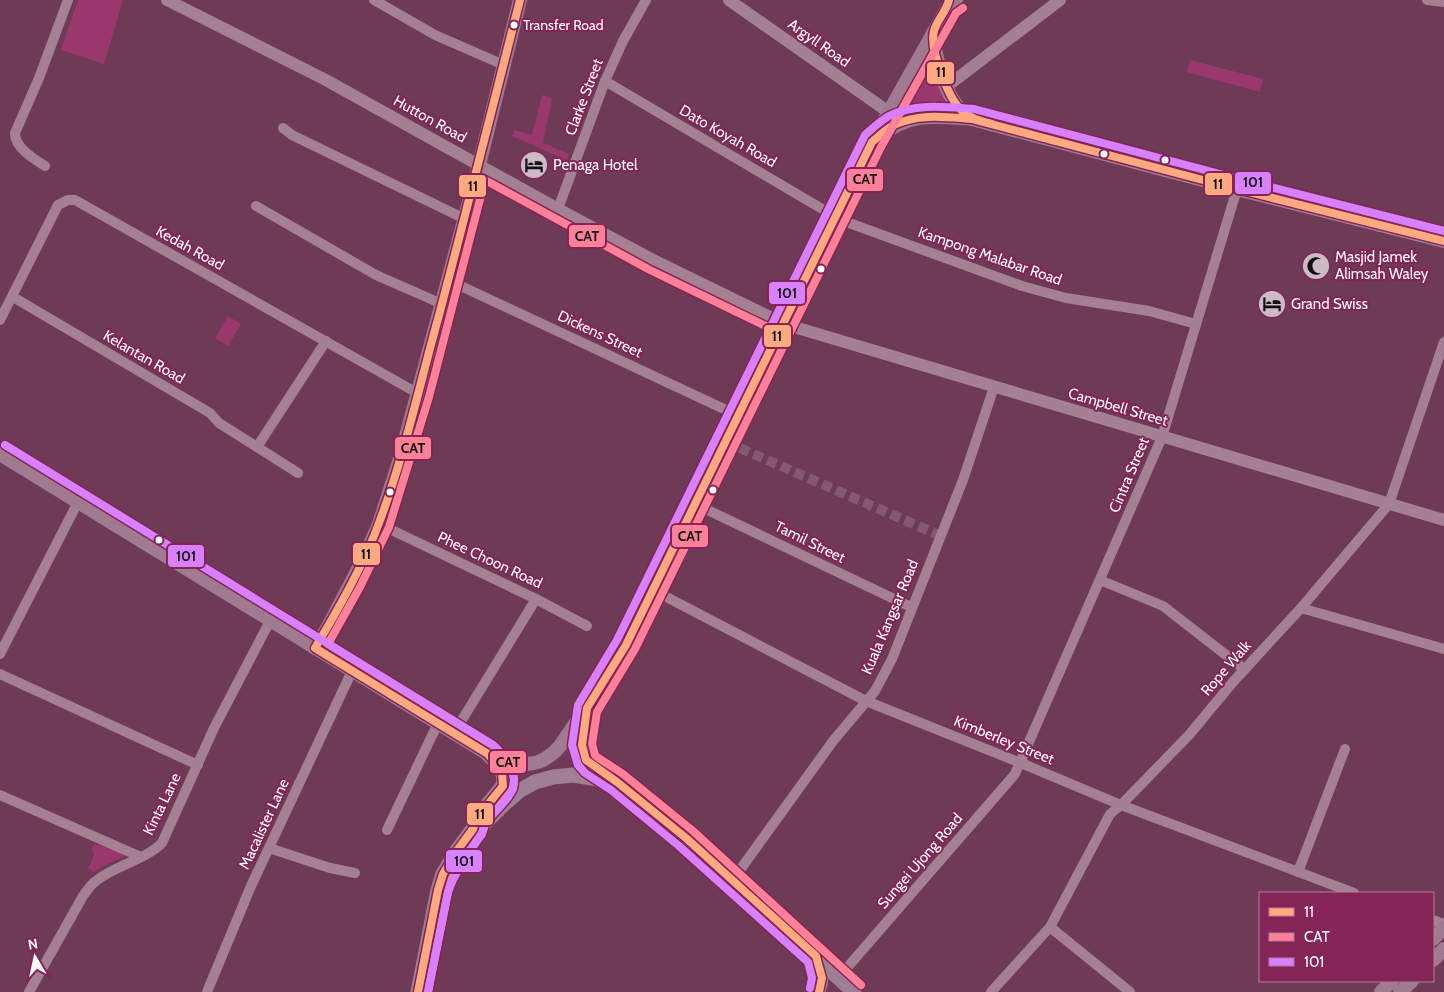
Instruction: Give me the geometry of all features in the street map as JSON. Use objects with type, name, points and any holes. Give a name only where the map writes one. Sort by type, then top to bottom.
[{"type":"main road","points":[[314,648],[351,583],[379,524],[400,460],[480,165],[520,0]]},
{"type":"main road","points":[[0,454],[488,754],[521,764],[535,763],[548,758],[554,753],[587,708],[611,671],[739,416],[872,142],[951,2]]},
{"type":"main road","points":[[933,33],[936,54],[946,87],[958,107],[972,118]]},
{"type":"main road","points":[[872,142],[893,126],[919,117],[972,118],[1237,189],[1444,241]]},
{"type":"main road","points":[[587,708],[582,745],[586,760],[617,782],[686,838],[854,992]]},
{"type":"main road","points":[[418,992],[438,890],[443,874],[473,829],[476,819],[499,791],[504,781],[502,770],[488,754]]},
{"type":"main road","points":[[473,829],[483,825],[519,791],[535,782],[553,777],[573,776],[617,782]]},
{"type":"main road","points":[[1434,938],[1444,928]]},
{"type":"main road","points":[[1434,959],[1444,949]]},
{"type":"main road","points":[[1381,992],[1391,982]]},
{"type":"main road","points":[[1400,992],[1411,982]]},
{"type":"street","points":[[45,166],[17,143],[15,133],[39,78],[68,0]]},
{"type":"street","name":"Hutton Road","points":[[169,0],[324,79],[558,209],[662,264],[784,324]]},
{"type":"street","points":[[374,0],[435,35],[504,65]]},
{"type":"street","name":"Clarke Street","points":[[558,209],[605,81],[623,41],[646,0]]},
{"type":"street","name":"Argyll Road","points":[[729,0],[890,113]]},
{"type":"street","points":[[946,87],[1060,0]]},
{"type":"street","points":[[1427,0],[1444,2]]},
{"type":"street","name":"Dato Koyah Road","points":[[605,81],[836,217]]},
{"type":"street","points":[[283,128],[292,135],[465,219]]},
{"type":"street","name":"Cintra Street","points":[[1021,763],[1162,437],[1237,189]]},
{"type":"street","name":"Kedah Road","points":[[0,320],[58,205],[68,200],[74,200],[419,394]]},
{"type":"street","points":[[256,206],[376,275],[442,304]]},
{"type":"street","name":"Kampong Malabar Road","points":[[836,217],[1022,286],[1066,298],[1149,312],[1196,324]]},
{"type":"street","name":"Dickens Street","points":[[448,280],[739,416]]},
{"type":"street","name":"Kelantan Road","points":[[12,297],[210,412],[219,423],[298,473]]},
{"type":"street","name":"Campbell Street","points":[[784,324],[1444,520]]},
{"type":"street","points":[[257,447],[326,341]]},
{"type":"street","name":"Rope Walk","points":[[991,992],[1050,926],[1110,814],[1121,806],[1189,735],[1244,669],[1301,608],[1389,504],[1444,342]]},
{"type":"street","name":"Kuala Kangsar Road","points":[[732,881],[833,741],[875,691],[892,659],[911,607],[963,480],[994,387]]},
{"type":"street","points":[[0,654],[78,502]]},
{"type":"street","name":"Tamil Street","points":[[695,504],[911,607]]},
{"type":"street","name":"Phee Choon Road","points":[[379,524],[536,598],[587,626]]},
{"type":"street","points":[[1100,580],[1163,606],[1244,669]]},
{"type":"street","name":"Kimberley Street","points":[[653,590],[866,701],[1021,763],[1121,806],[1351,892]]},
{"type":"street","points":[[454,733],[536,598]]},
{"type":"street","points":[[1301,608],[1444,649]]},
{"type":"street","name":"Kinta Lane","points":[[29,992],[82,896],[89,887],[96,880],[141,857],[162,843],[214,728],[270,621]]},
{"type":"street","name":"Macalister Lane","points":[[207,992],[251,886],[352,671]]},
{"type":"street","points":[[0,674],[198,765]]},
{"type":"street","points":[[386,830],[438,723]]},
{"type":"street","points":[[1298,872],[1345,749]]},
{"type":"street","name":"Sungei Ujong Road","points":[[839,977],[1013,778],[1021,763]]},
{"type":"street","points":[[0,795],[141,857]]},
{"type":"street","points":[[269,848],[330,868],[356,873]]},
{"type":"street","points":[[1050,926],[1130,992]]},
{"type":"street","points":[[816,956],[823,981],[819,992]]},
{"type":"shaded area","points":[[78,0],[123,0],[104,64],[61,50]]},
{"type":"shaded area","points":[[930,56],[940,91],[948,109],[945,112],[900,119],[896,117],[895,114]]},
{"type":"shaded area","points":[[1190,60],[1263,79],[1260,92],[1187,72]]},
{"type":"shaded area","points":[[542,95],[552,98],[543,143],[569,154],[567,160],[512,136],[514,130],[532,135]]},
{"type":"shaded area","points":[[228,316],[241,324],[228,346],[215,338]]},
{"type":"shaded area","points":[[94,844],[117,850],[124,855],[94,872],[88,868],[93,857],[92,849]]},
{"type":"tunnel","points":[[726,442],[941,536]]},
{"type":"transit line","name":"11","points":[[418,992],[438,890],[443,874],[473,829],[476,819],[503,786],[502,772],[488,754],[315,648],[366,555],[396,473],[411,422],[520,0]]},
{"type":"transit line","name":"11","points":[[949,0],[937,23],[933,39],[934,49],[945,84],[956,104],[964,113],[992,124]]},
{"type":"transit line","name":"CAT","points":[[861,985],[693,831],[623,774],[597,757],[592,744],[597,712],[635,649],[881,147],[956,13],[963,8]]},
{"type":"transit line","name":"101","points":[[810,988],[812,978],[808,962],[679,846],[611,790],[585,773],[578,765],[572,745],[578,705],[617,640],[865,135],[889,116],[909,109],[931,107],[974,109],[1444,231]]},
{"type":"transit line","name":"11","points":[[819,992],[822,978],[816,956],[686,838],[617,782],[586,760],[582,745],[587,708],[626,645],[872,142],[891,127],[903,121],[922,117],[972,119],[1444,241]]},
{"type":"transit line","name":"CAT","points":[[428,992],[452,878],[482,834],[485,824],[513,789],[512,768],[494,746],[328,644],[360,587],[389,527],[429,397],[485,180],[650,270],[780,333]]},
{"type":"transit line","name":"101","points":[[5,445],[493,745],[504,757],[514,776],[513,787],[508,798],[486,822],[481,834],[451,884],[428,992]]},
{"type":"place","name":"Transfer Road","points":[[514,25]]},
{"type":"place","name":"Penaga Hotel","points":[[534,165]]},
{"type":"place","name":"Masjid Jamek Alimsah Waley","points":[[1316,266]]},
{"type":"place","name":"Grand Swiss","points":[[1272,304]]}]
